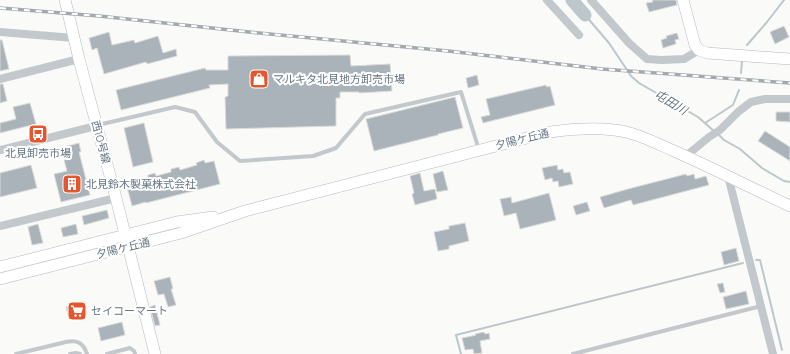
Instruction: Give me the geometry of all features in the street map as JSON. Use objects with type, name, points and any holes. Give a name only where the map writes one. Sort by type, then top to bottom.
[{"type":"street","name":"西10号線","points":[[65,0],[155,354]]},
{"type":"street","points":[[547,0],[579,35]]},
{"type":"street","points":[[591,0],[629,43],[647,59],[684,59],[699,50]]},
{"type":"street","points":[[683,0],[695,45],[699,50],[761,58],[790,59]]},
{"type":"street","points":[[0,32],[74,38]]},
{"type":"street","points":[[0,79],[79,59]]},
{"type":"street","points":[[686,156],[720,130],[738,112],[751,102],[765,99],[790,100]]},
{"type":"street","points":[[0,150],[96,126]]},
{"type":"street","name":"夕陽ケ丘通","points":[[0,279],[181,233],[245,211],[550,132],[571,129],[592,128],[615,130],[638,135],[686,156],[790,206]]},
{"type":"street","points":[[728,176],[774,354]]},
{"type":"street","points":[[0,226],[116,198]]},
{"type":"street","name":"夕陽ケ丘通","points":[[0,267],[177,222],[245,211]]},
{"type":"lane","points":[[96,126],[175,107],[194,112],[217,142],[240,161],[313,156],[336,148],[365,114],[461,92],[479,150]]},
{"type":"lane","points":[[573,354],[761,306]]},
{"type":"lane","points":[[16,354],[74,341],[82,344],[87,354]]},
{"type":"lane","points":[[107,354],[130,348],[135,354]]},
{"type":"lane","points":[[70,354],[80,354]]},
{"type":"building","points":[[652,0],[676,0],[677,5],[649,12],[646,3],[653,2]]},
{"type":"building","points":[[784,26],[789,37],[775,44],[770,32]]},
{"type":"building","points":[[109,32],[112,45],[134,40],[135,43],[158,36],[163,53],[176,49],[177,56],[147,64],[146,62],[104,74],[97,48],[92,50],[89,38]]},
{"type":"building","points":[[677,33],[679,39],[675,40],[676,44],[663,48],[661,40],[667,38],[666,36]]},
{"type":"building","points":[[0,40],[2,40],[9,69],[0,71]]},
{"type":"building","name":"マルキタ北見地方卸売市場","points":[[350,55],[351,66],[390,64],[392,91],[359,93],[340,92],[340,98],[336,98],[336,126],[226,129],[225,97],[228,96],[228,84],[209,85],[210,88],[121,110],[116,90],[205,68],[206,70],[228,70],[228,56]]},
{"type":"building","points":[[477,75],[479,85],[468,88],[466,78]]},
{"type":"building","points":[[0,84],[3,84],[7,101],[0,103]]},
{"type":"building","points":[[546,85],[547,87],[550,86],[555,105],[483,123],[481,117],[490,115],[486,99]]},
{"type":"building","points":[[455,97],[463,128],[374,151],[366,119]]},
{"type":"building","points":[[30,103],[36,124],[0,133],[0,123],[16,119],[13,107]]},
{"type":"building","points":[[776,112],[790,112],[790,122],[776,121]]},
{"type":"building","points":[[144,123],[153,162],[133,167],[124,128]]},
{"type":"building","points":[[765,131],[790,147],[790,161],[758,141]]},
{"type":"building","name":"北見鈴木製菓株式会社","points":[[79,143],[81,152],[79,152],[90,195],[61,202],[54,174],[67,171],[63,156],[58,158],[56,149]]},
{"type":"building","points":[[204,160],[205,163],[214,161],[220,184],[132,206],[126,183],[148,177],[148,175],[155,173],[156,176],[171,172],[171,169],[179,167],[180,170],[197,165],[196,163]]},
{"type":"building","points":[[31,165],[37,188],[0,197],[0,173]]},
{"type":"building","points":[[557,165],[558,170],[563,169],[564,173],[570,172],[573,184],[559,187],[558,181],[553,182],[552,178],[545,180],[542,168]]},
{"type":"building","points":[[443,171],[448,190],[437,192],[433,174]]},
{"type":"building","points":[[420,173],[424,191],[435,189],[437,199],[415,205],[410,176]]},
{"type":"building","points":[[686,174],[687,176],[694,174],[695,179],[706,176],[709,185],[633,205],[631,200],[604,208],[600,197],[628,189]]},
{"type":"building","points":[[549,193],[556,220],[520,229],[516,213],[504,216],[500,199],[511,197],[512,203]]},
{"type":"building","points":[[587,202],[590,211],[576,215],[573,206]]},
{"type":"building","points":[[107,210],[109,218],[84,225],[82,216]]},
{"type":"building","points":[[465,223],[469,241],[449,246],[449,249],[438,251],[434,232],[449,229],[449,226]]},
{"type":"building","points":[[38,224],[43,243],[32,245],[28,227]]},
{"type":"building","points":[[76,224],[78,234],[63,237],[61,228]]},
{"type":"building","points":[[736,248],[739,261],[724,265],[721,252]]},
{"type":"building","points":[[170,277],[173,289],[171,289],[176,305],[168,307],[164,294],[158,295],[154,281]]},
{"type":"building","points":[[723,283],[725,292],[720,293],[717,284]]},
{"type":"building","points":[[746,291],[749,304],[726,309],[723,297]]},
{"type":"building","name":"セイコーマート","points":[[84,302],[87,314],[69,319],[66,307]]},
{"type":"building","points":[[155,305],[160,325],[155,326],[150,307]]},
{"type":"building","points":[[122,322],[125,335],[101,341],[98,328]]},
{"type":"building","points":[[484,332],[485,334],[489,333],[490,339],[480,341],[482,353],[474,354],[473,349],[465,350],[462,338]]},
{"type":"waterway","name":"屯田川","points":[[572,0],[585,15]]},
{"type":"waterway","points":[[747,45],[784,0]]},
{"type":"waterway","name":"屯田川","points":[[585,15],[609,43],[631,76],[639,83],[698,117],[715,132]]},
{"type":"waterway","points":[[741,73],[742,61]]},
{"type":"waterway","points":[[705,123],[733,105],[739,90]]},
{"type":"waterway","name":"屯田川","points":[[718,134],[724,140],[740,149],[762,168],[784,181],[790,182]]},
{"type":"waterway","points":[[756,260],[760,260],[782,350]]},
{"type":"waterway","points":[[461,354],[456,335],[743,263]]},
{"type":"railway","points":[[0,8],[99,16],[448,51],[602,69],[790,83]]},
{"type":"place","name":"マルキタ北見地方卸売市場","points":[[259,79]]},
{"type":"place","name":"北見卸売市場","points":[[38,134]]},
{"type":"place","name":"北見鈴木製菓株式会社","points":[[72,184]]},
{"type":"place","name":"セイコーマート","points":[[77,311]]}]
